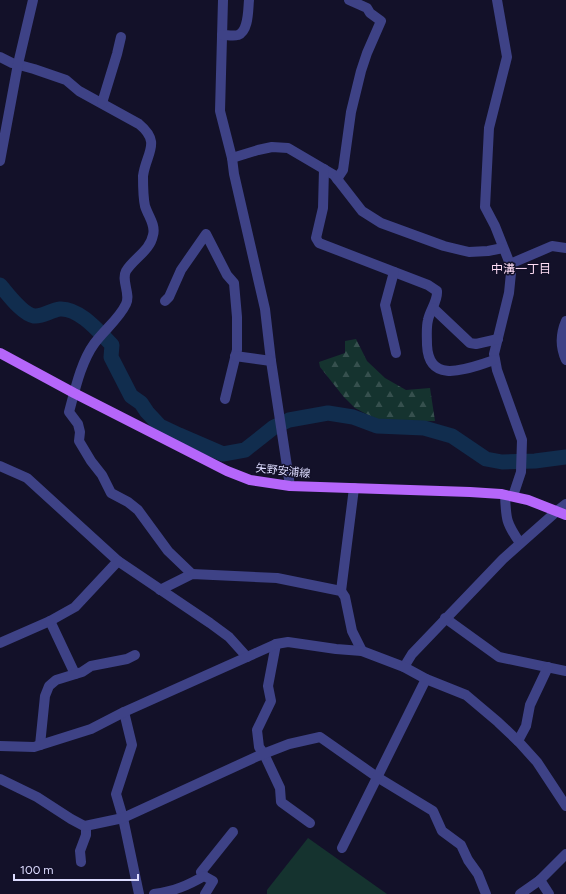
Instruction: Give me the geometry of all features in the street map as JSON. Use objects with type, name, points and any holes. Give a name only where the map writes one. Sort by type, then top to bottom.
[{"type":"main road","name":"矢野安浦線","points":[[0,353],[74,393],[228,471],[250,480],[290,486],[470,492],[509,496],[528,500],[562,513]]},
{"type":"street","points":[[0,161],[18,64],[33,0]]},
{"type":"street","points":[[223,0],[220,111],[232,158],[234,174],[265,309],[271,361],[290,486]]},
{"type":"street","points":[[222,35],[237,35],[245,28],[249,0]]},
{"type":"street","points":[[337,179],[343,170],[351,112],[361,71],[381,21],[370,13],[367,8],[349,0]]},
{"type":"street","points":[[497,0],[507,57],[489,128],[485,208],[495,226],[510,264],[511,273],[509,293],[494,354],[497,370],[522,440],[521,472],[509,496],[507,519],[510,528],[520,543]]},
{"type":"street","points":[[102,103],[121,37]]},
{"type":"street","points":[[0,57],[12,63],[66,80],[79,91],[139,124],[144,128],[151,140],[152,145],[143,176],[146,207],[152,221],[154,233],[149,245],[126,272],[124,279],[128,302],[124,309],[94,344],[82,368],[69,412],[78,424],[80,432],[79,441],[91,462],[102,475],[111,493],[128,502],[138,510],[168,551],[192,574]]},
{"type":"street","points":[[232,158],[258,150],[288,148],[334,175],[362,211],[381,223],[444,246],[469,252],[488,251],[503,248]]},
{"type":"street","points":[[324,169],[323,208],[316,238],[319,243],[428,285],[437,291],[438,295],[428,320],[426,333],[427,355],[432,364],[437,368],[446,372],[454,371],[495,360]]},
{"type":"street","points":[[165,301],[170,297],[182,270],[206,234],[227,275],[234,283],[237,318],[237,350],[225,399]]},
{"type":"street","points":[[510,264],[552,246],[566,248]]},
{"type":"street","points":[[394,272],[385,305],[396,353]]},
{"type":"street","points":[[433,308],[470,343],[476,344],[498,339]]},
{"type":"street","points":[[566,321],[562,330],[561,346],[566,360]]},
{"type":"street","points":[[235,356],[271,361]]},
{"type":"street","points":[[0,466],[27,478],[118,561],[229,637],[247,657]]},
{"type":"street","points":[[354,488],[341,591],[345,597],[352,631],[362,651]]},
{"type":"street","points":[[404,667],[412,654],[445,618],[520,543],[562,513],[566,504]]},
{"type":"street","points":[[0,643],[50,621],[76,607],[118,561]]},
{"type":"street","points":[[160,590],[192,574],[277,578],[341,591]]},
{"type":"street","points":[[445,618],[499,657],[566,670]]},
{"type":"street","points":[[50,621],[75,674]]},
{"type":"street","points":[[0,746],[34,747],[91,729],[124,712],[276,644],[288,642],[362,651],[404,667],[426,679],[466,696],[498,722],[518,741],[536,762],[566,806]]},
{"type":"street","points":[[276,644],[268,686],[271,701],[257,730],[259,746],[280,788],[281,802],[310,823]]},
{"type":"street","points":[[40,745],[45,696],[49,686],[56,680],[82,672],[91,666],[127,659],[135,655]]},
{"type":"street","points":[[518,741],[526,726],[530,705],[548,667]]},
{"type":"street","points":[[342,848],[426,679]]},
{"type":"street","points":[[124,712],[132,745],[116,794],[139,894]]},
{"type":"street","points":[[0,779],[37,797],[71,819],[85,826],[122,818],[264,754],[289,744],[320,737],[377,777],[433,811],[442,831],[461,845],[468,860],[478,874],[486,894]]},
{"type":"street","points":[[82,862],[80,851],[87,830],[85,826]]},
{"type":"street","points":[[205,894],[213,881],[204,876],[201,872],[233,832]]},
{"type":"street","points":[[520,894],[540,880],[566,854]]},
{"type":"street","points":[[154,894],[182,888],[204,876]]},
{"type":"street","points":[[540,880],[549,894]]},
{"type":"green space","points":[[356,339],[367,361],[385,378],[406,390],[430,388],[435,421],[384,422],[355,408],[343,396],[320,367],[319,362],[345,353],[345,341]]},
{"type":"green space","points":[[308,838],[387,894],[267,894],[267,890]]},
{"type":"waterway","points":[[0,285],[16,303],[29,314],[34,316],[41,315],[60,309],[75,313],[89,322],[112,345],[111,357],[131,396],[141,403],[160,426],[223,454],[245,450],[274,427],[289,420],[328,413],[353,417],[377,426],[424,428],[452,436],[486,459],[502,462],[535,461],[566,457]]},
{"type":"district","name":"中溝一丁目","points":[[521,269]]}]
